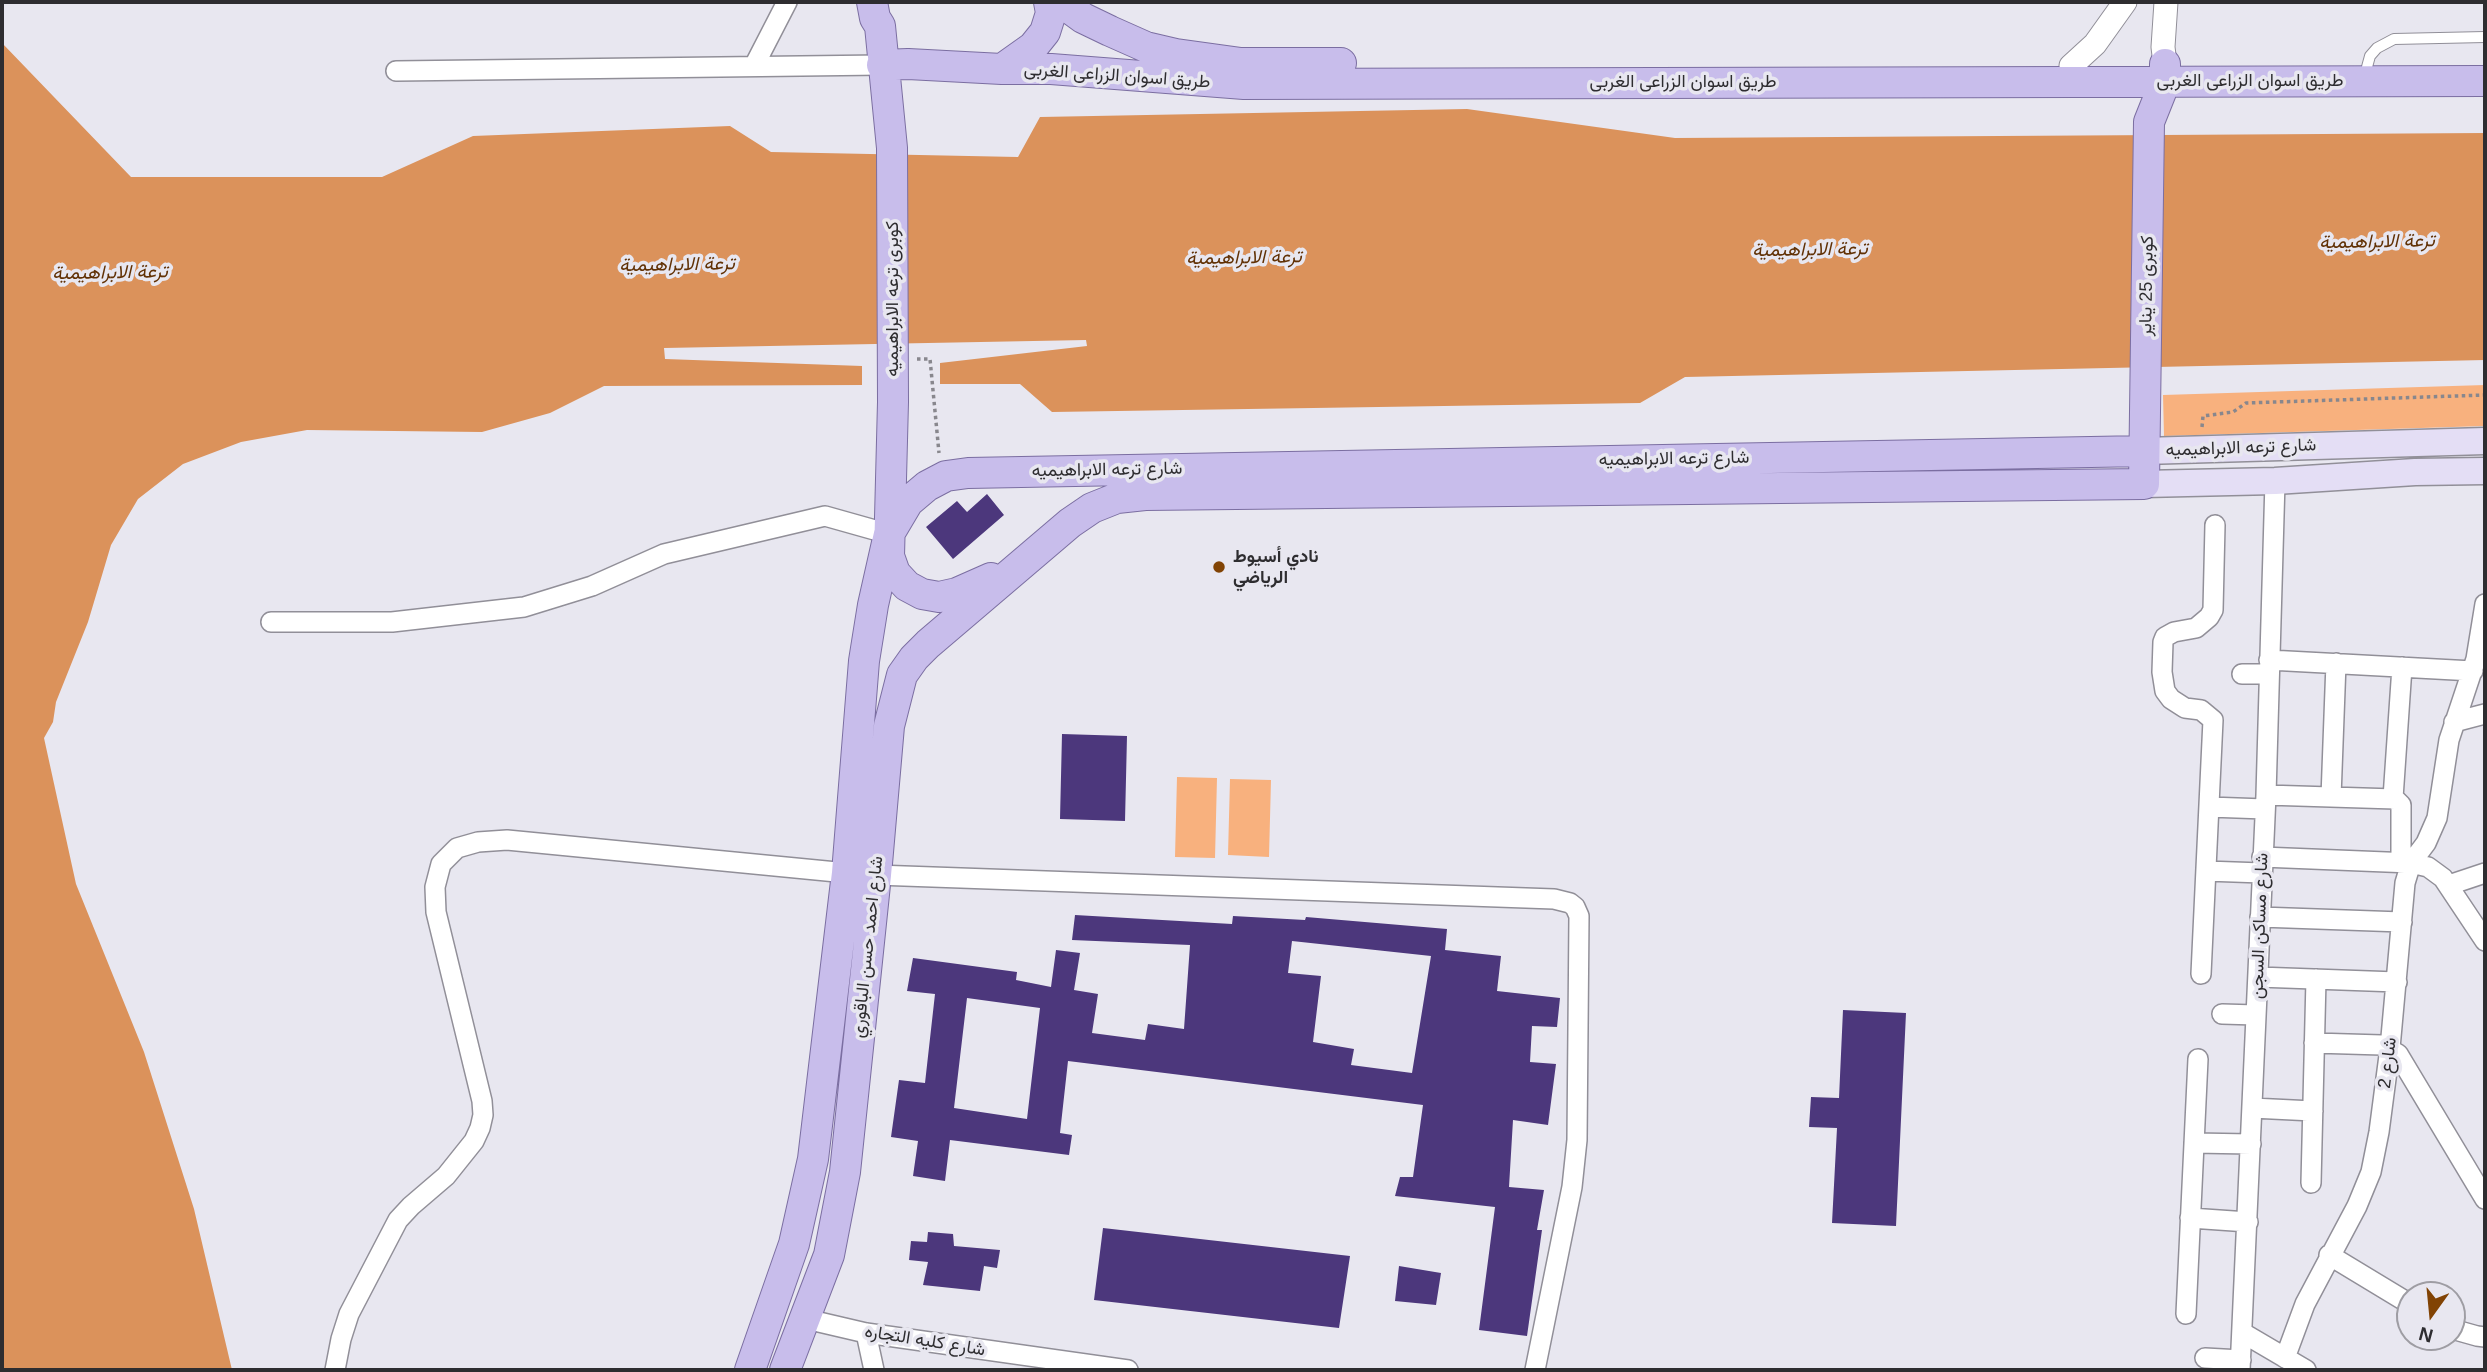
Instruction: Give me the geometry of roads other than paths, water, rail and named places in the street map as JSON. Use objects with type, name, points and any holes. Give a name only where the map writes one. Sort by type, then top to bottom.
[{"type":"main road","points":[[1003,69],[1032,47],[1045,33],[1051,13],[1049,2]]},
{"type":"main road","name":"طريق اسوان الزراعى الغربى","points":[[1061,2],[1083,18],[1146,47],[1241,63],[2070,66],[2165,73],[2485,68]]},
{"type":"main road","name":"كوبرى ترعه الابراهيميه","points":[[881,10],[883,65],[892,148],[893,402],[889,534]]},
{"type":"main road","name":"طريق اسوان الزراعى الغربى","points":[[883,65],[1051,69],[1244,84],[2124,82],[2165,73]]},
{"type":"main road","name":"طريق اسوان الزراعى الغربى","points":[[2353,72],[2485,80]]},
{"type":"main road","name":"كوبرى 25 يناير","points":[[2144,484],[2148,122],[2165,73]]},
{"type":"main road","name":"كوبرى 25 يناير","points":[[2124,82],[2136,96],[2148,122]]},
{"type":"main road","name":"شارع ترعه الابراهيميه","points":[[1017,567],[1092,508],[1117,498],[1145,495],[1457,477],[2485,441]]},
{"type":"main road","points":[[2413,442],[2415,472]]},
{"type":"main road","name":"شارع ترعه الابراهيميه","points":[[889,534],[908,502],[928,486],[942,478],[968,473],[2144,484],[2485,471]]},
{"type":"main road","points":[[889,534],[889,556],[895,573],[907,586],[922,594],[939,597],[957,593],[1017,567]]},
{"type":"main road","name":"شارع احمد حسن الباقوري","points":[[785,1370],[829,1255],[845,1172],[862,874],[864,661],[889,534]]},
{"type":"main road","name":"شارع احمد حسن الباقوري","points":[[750,1370],[794,1244],[813,1159],[889,726],[902,676],[928,643],[1017,567]]},
{"type":"main road","points":[[794,1244],[829,1255]]},
{"type":"street","points":[[754,66],[787,2]]},
{"type":"street","points":[[2070,66],[2095,44],[2125,2]]},
{"type":"street","points":[[2165,2],[2165,73]]},
{"type":"street","points":[[396,71],[883,65]]},
{"type":"street","name":"شارع مساكن السجن","points":[[2240,1365],[2265,802],[2275,481]]},
{"type":"street","points":[[271,622],[392,622],[524,607],[592,586],[664,554],[825,516],[889,534]]},
{"type":"street","points":[[2201,974],[2213,720],[2202,710],[2185,708],[2171,699],[2165,691],[2162,672],[2165,638],[2174,632],[2196,628],[2213,610],[2215,525]]},
{"type":"street","points":[[2406,862],[2426,843],[2437,818],[2449,740],[2473,671],[2485,613]]},
{"type":"street","points":[[2331,797],[2336,663]]},
{"type":"street","points":[[2242,674],[2269,667],[2336,663],[2473,671]]},
{"type":"street","points":[[2393,798],[2402,667]]},
{"type":"street","points":[[2454,722],[2485,714]]},
{"type":"street","points":[[2209,807],[2331,797],[2393,798],[2401,805],[2406,862]]},
{"type":"street","points":[[335,1370],[349,1314],[398,1220],[446,1176],[474,1141],[480,1128],[482,1101],[436,912],[435,887],[441,864],[457,848],[478,842],[507,840],[862,874],[1554,899],[1570,902],[1579,916],[1577,1140],[1572,1187],[1535,1370]]},
{"type":"street","points":[[2206,871],[2262,865],[2406,862],[2428,867],[2449,885],[2485,941]]},
{"type":"street","name":"شارع 2","points":[[2285,1358],[2305,1304],[2357,1206],[2371,1172],[2390,1048],[2406,862]]},
{"type":"street","points":[[2449,885],[2485,873]]},
{"type":"street","points":[[2260,917],[2402,922]]},
{"type":"street","points":[[2258,977],[2397,982]]},
{"type":"street","points":[[2311,1183],[2316,979]]},
{"type":"street","points":[[2222,1014],[2256,1015]]},
{"type":"street","points":[[2314,1043],[2382,1045],[2398,1054],[2485,1199]]},
{"type":"street","points":[[2186,1314],[2198,1059]]},
{"type":"street","points":[[2252,1108],[2313,1111]]},
{"type":"street","points":[[2194,1143],[2251,1144]]},
{"type":"street","points":[[2190,1218],[2248,1222]]},
{"type":"street","points":[[2329,1255],[2396,1296]]},
{"type":"street","name":"شارع كليه التجاره","points":[[806,1319],[866,1333],[1084,1368],[1128,1370]]},
{"type":"street","points":[[866,1333],[874,1370]]},
{"type":"street","points":[[2243,1333],[2306,1370]]},
{"type":"street","points":[[2466,1333],[2485,1337]]},
{"type":"street","points":[[2205,1359],[2240,1365]]},
{"type":"lane","points":[[2353,72],[2376,48],[2394,40],[2485,37]]},
{"type":"water","name":"ترعة الابراهيمية","points":[[2,43],[131,177],[382,177],[473,136],[730,126],[771,152],[1018,157],[1040,117],[1467,109],[1675,138],[2485,133],[2485,360],[1685,377],[1640,403],[1052,412],[1020,384],[940,384],[940,363],[1087,346],[1086,340],[664,348],[665,359],[862,366],[862,385],[604,386],[550,413],[482,432],[307,430],[241,442],[183,464],[138,499],[111,545],[88,622],[56,702],[53,722],[44,738],[76,884],[144,1052],[194,1209],[232,1370],[2,1370]]},
{"type":"place","name":"نادي أسيوط الرياضي","points":[[1219,567]]}]
